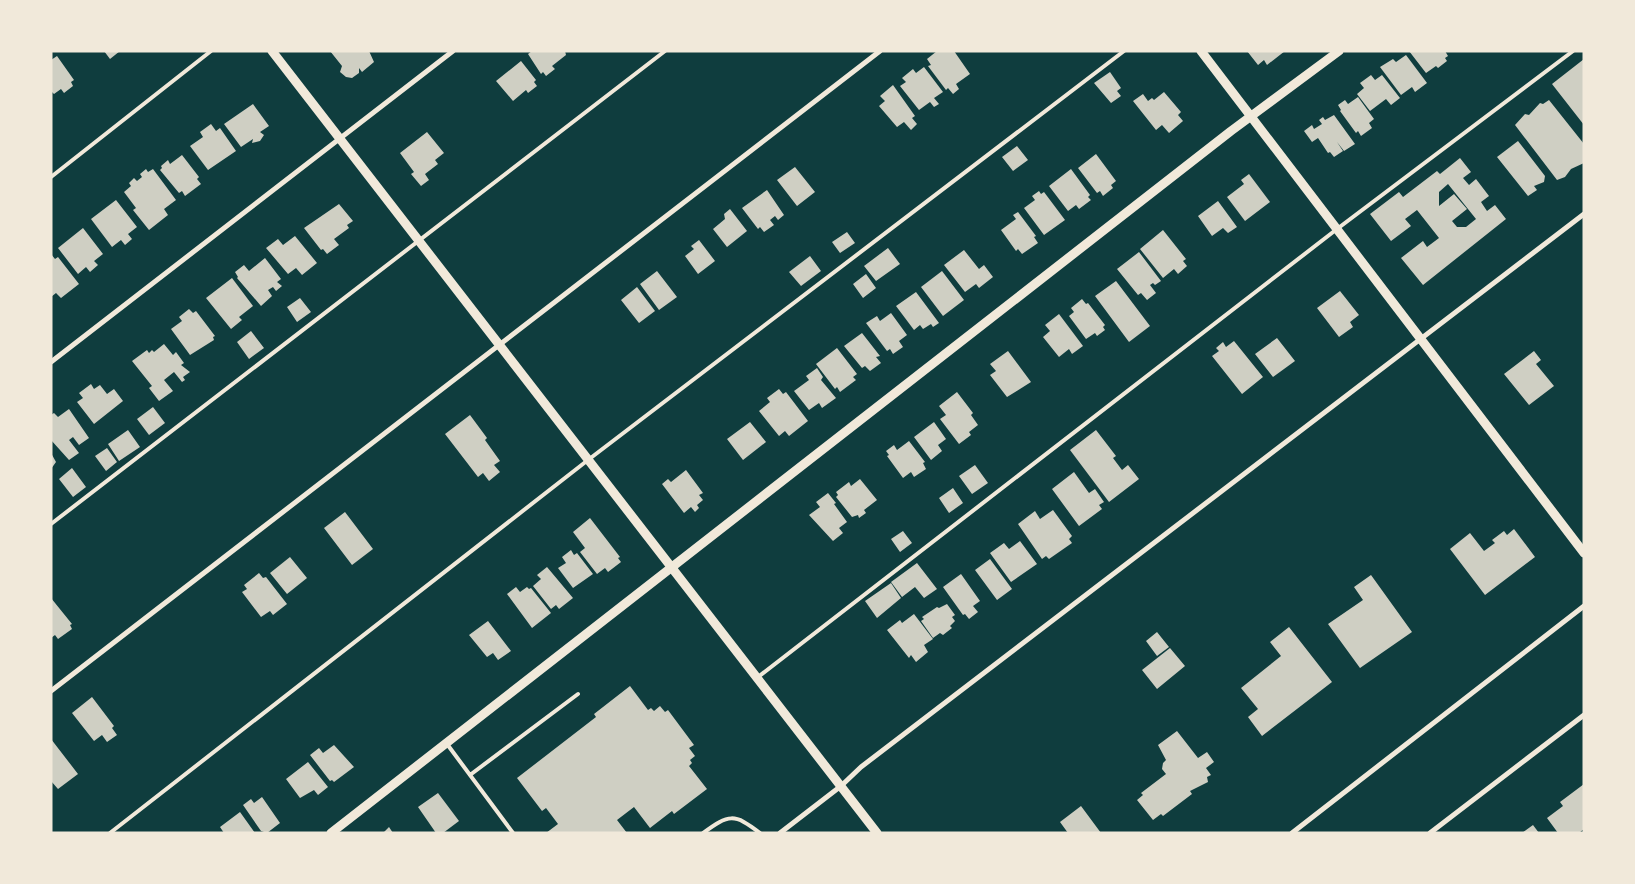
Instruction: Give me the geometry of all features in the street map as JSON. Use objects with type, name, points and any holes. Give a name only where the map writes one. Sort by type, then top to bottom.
[{"type":"street","points":[[272,51],[588,460],[674,568],[877,833]]},
{"type":"street","points":[[51,362],[454,51]]},
{"type":"street","points":[[51,690],[880,51]]},
{"type":"street","points":[[1201,51],[1584,553]]},
{"type":"street","points":[[331,833],[674,568],[1251,116],[1339,51]]},
{"type":"street","points":[[780,833],[841,786],[861,767],[1584,214]]},
{"type":"street","points":[[1292,833],[1584,606]]},
{"type":"street","points":[[1430,833],[1584,715]]},
{"type":"lane","points":[[51,177],[211,51]]},
{"type":"lane","points":[[51,524],[665,51]]},
{"type":"lane","points":[[110,833],[588,460],[1124,51]]},
{"type":"lane","points":[[758,677],[1337,228],[1573,51]]},
{"type":"lane","points":[[470,775],[578,694]]},
{"type":"lane","points":[[446,743],[513,833]]},
{"type":"lane","points":[[704,833],[721,820],[734,817],[747,822],[760,833]]},
{"type":"building","points":[[104,51],[120,51],[110,59]]},
{"type":"building","points":[[330,51],[369,51],[374,62],[362,72],[359,68],[359,73],[352,78],[346,77],[340,72],[342,66]]},
{"type":"building","points":[[532,51],[565,51],[566,55],[552,66],[555,69],[546,76],[543,72],[541,74],[528,54]]},
{"type":"building","points":[[937,51],[954,51],[970,74],[956,84],[959,89],[953,94],[948,88],[946,90],[928,66],[931,65],[927,59]]},
{"type":"building","points":[[1247,51],[1285,51],[1267,65],[1264,60],[1258,65]]},
{"type":"building","points":[[1409,51],[1445,51],[1448,56],[1445,58],[1447,61],[1438,68],[1436,66],[1426,73]]},
{"type":"building","points":[[1406,55],[1427,83],[1415,92],[1412,87],[1401,95],[1380,67],[1393,59],[1396,62]]},
{"type":"building","points":[[57,56],[74,80],[71,82],[73,86],[64,93],[61,89],[54,94],[51,91],[51,60]]},
{"type":"building","points":[[1584,59],[1584,125],[1552,84]]},
{"type":"building","points":[[521,61],[536,80],[534,82],[537,86],[528,93],[526,90],[513,101],[496,81]]},
{"type":"building","points":[[924,67],[943,92],[934,98],[939,104],[934,107],[930,102],[919,110],[900,86],[906,82],[902,78],[913,69],[916,73]]},
{"type":"building","points":[[1110,72],[1121,88],[1117,91],[1121,96],[1111,103],[1094,83]]},
{"type":"building","points":[[1371,75],[1375,80],[1382,75],[1400,98],[1391,105],[1386,99],[1370,111],[1357,94],[1364,88],[1360,83]]},
{"type":"building","points":[[893,85],[915,116],[912,118],[917,124],[911,130],[904,122],[897,127],[879,106],[885,101],[880,96]]},
{"type":"building","points":[[1164,92],[1181,112],[1178,115],[1183,121],[1169,133],[1162,125],[1156,130],[1133,101],[1143,94],[1148,101],[1152,98],[1154,100]]},
{"type":"building","points":[[1358,97],[1374,119],[1369,123],[1372,128],[1361,136],[1358,131],[1356,133],[1340,111],[1338,105],[1345,100],[1348,104]]},
{"type":"building","points":[[1549,100],[1584,144],[1584,163],[1571,169],[1565,177],[1557,180],[1515,125],[1525,114],[1529,115],[1540,103],[1543,104]]},
{"type":"building","points":[[253,104],[269,126],[260,132],[264,135],[260,141],[252,143],[253,139],[241,147],[224,124]]},
{"type":"building","points":[[1334,115],[1355,144],[1344,151],[1337,142],[1343,151],[1334,157],[1330,152],[1328,153],[1318,138],[1312,142],[1304,131],[1312,125],[1314,129],[1322,124],[1319,120],[1323,117],[1325,120]]},
{"type":"building","points":[[211,124],[216,131],[220,128],[236,151],[208,170],[190,146],[203,137],[200,132]]},
{"type":"building","points":[[427,132],[444,153],[435,160],[438,164],[425,174],[429,180],[421,186],[411,174],[414,172],[400,153]]},
{"type":"building","points":[[1518,141],[1545,176],[1544,182],[1534,186],[1537,190],[1528,196],[1497,157]]},
{"type":"building","points":[[1017,146],[1028,160],[1013,171],[1002,157]]},
{"type":"building","points":[[1096,154],[1116,181],[1111,185],[1113,188],[1103,196],[1100,191],[1097,193],[1078,168]]},
{"type":"building","points":[[182,155],[199,177],[197,179],[201,184],[185,196],[182,191],[179,193],[160,170],[161,166],[168,160],[170,164]]},
{"type":"building","points":[[1460,158],[1471,172],[1463,178],[1469,185],[1476,179],[1489,196],[1481,202],[1487,211],[1495,205],[1506,219],[1423,285],[1401,258],[1423,241],[1427,247],[1439,238],[1417,210],[1405,219],[1411,226],[1391,241],[1370,214],[1399,192],[1403,197],[1437,171],[1440,174]],"holes":[[[1448,184],[1476,219],[1466,227],[1457,227],[1452,221],[1467,209],[1454,194],[1439,206],[1439,192]]]},
{"type":"building","points":[[795,167],[815,192],[797,206],[777,180]]},
{"type":"building","points":[[146,169],[148,172],[153,169],[176,200],[164,209],[168,215],[149,230],[133,210],[136,208],[124,192],[131,186],[129,183],[134,178],[137,181],[142,177],[140,174]]},
{"type":"building","points":[[1071,169],[1090,195],[1088,197],[1091,200],[1079,209],[1076,205],[1068,211],[1049,186]]},
{"type":"building","points":[[1249,174],[1270,202],[1245,221],[1227,197],[1244,184],[1241,180]]},
{"type":"building","points":[[767,190],[784,215],[778,220],[775,216],[770,220],[774,225],[764,232],[760,227],[758,229],[742,208]]},
{"type":"building","points":[[1039,191],[1041,194],[1044,192],[1065,220],[1044,235],[1024,208],[1035,200],[1032,196]]},
{"type":"building","points":[[116,200],[137,227],[128,234],[132,239],[125,245],[121,240],[112,247],[91,219]]},
{"type":"building","points":[[1218,201],[1237,227],[1228,233],[1223,228],[1212,236],[1198,216]]},
{"type":"building","points":[[339,204],[353,221],[347,225],[349,228],[334,239],[339,245],[327,254],[323,249],[321,250],[304,228]]},
{"type":"building","points":[[730,209],[747,231],[727,247],[713,229],[725,219],[724,214]]},
{"type":"building","points":[[1018,212],[1036,236],[1034,237],[1038,243],[1022,254],[1018,249],[1016,251],[1001,230],[1016,219],[1013,215]]},
{"type":"building","points":[[83,228],[103,254],[94,261],[98,265],[90,272],[86,267],[78,274],[58,248]]},
{"type":"building","points":[[1163,230],[1186,259],[1183,261],[1187,266],[1178,274],[1174,269],[1163,278],[1140,249]]},
{"type":"building","points":[[847,232],[855,243],[840,253],[832,242]]},
{"type":"building","points":[[295,236],[317,263],[302,275],[296,268],[288,274],[266,248],[278,239],[283,245]]},
{"type":"building","points":[[699,240],[715,261],[698,274],[685,256],[694,249],[691,246]]},
{"type":"building","points":[[888,248],[900,264],[876,281],[864,266]]},
{"type":"building","points":[[964,250],[979,269],[984,265],[993,277],[979,288],[976,284],[965,292],[944,265]]},
{"type":"building","points":[[1139,252],[1161,281],[1155,285],[1153,283],[1150,285],[1156,293],[1147,300],[1141,293],[1138,295],[1117,269]]},
{"type":"building","points":[[51,254],[55,259],[58,257],[79,284],[61,298],[56,293],[51,297]]},
{"type":"building","points":[[810,256],[821,271],[801,286],[789,272]]},
{"type":"building","points":[[265,258],[281,279],[277,282],[282,286],[276,291],[273,287],[268,290],[272,296],[261,306],[237,278],[235,272],[244,265],[249,271]]},
{"type":"building","points":[[657,271],[677,297],[659,310],[640,284]]},
{"type":"building","points":[[942,271],[964,300],[943,316],[921,287]]},
{"type":"building","points":[[866,274],[876,288],[863,298],[853,284]]},
{"type":"building","points":[[232,278],[253,306],[239,317],[242,320],[231,329],[206,298]]},
{"type":"building","points":[[1116,281],[1150,326],[1129,342],[1095,296]]},
{"type":"building","points":[[637,287],[655,311],[639,323],[621,300]]},
{"type":"building","points":[[1340,291],[1359,315],[1350,322],[1353,327],[1339,337],[1317,308]]},
{"type":"building","points":[[916,292],[939,323],[933,327],[931,324],[923,329],[920,325],[914,330],[896,306]]},
{"type":"building","points":[[300,298],[311,312],[297,322],[287,307]]},
{"type":"building","points":[[1082,299],[1086,304],[1088,303],[1105,325],[1103,327],[1105,330],[1097,336],[1095,333],[1086,339],[1069,316],[1074,312],[1071,308]]},
{"type":"building","points":[[189,309],[193,313],[196,311],[215,336],[213,337],[214,340],[190,355],[171,329],[182,321],[179,317]]},
{"type":"building","points":[[891,313],[907,335],[899,341],[903,347],[893,354],[890,349],[887,351],[866,323],[877,316],[880,321]]},
{"type":"building","points":[[1059,314],[1083,346],[1072,354],[1069,349],[1059,357],[1043,337],[1050,331],[1045,325]]},
{"type":"building","points":[[251,331],[264,348],[249,359],[237,342]]},
{"type":"building","points":[[862,333],[880,356],[876,357],[881,363],[870,371],[865,366],[862,368],[844,346]]},
{"type":"building","points":[[1277,338],[1295,361],[1273,377],[1255,354]]},
{"type":"building","points":[[1234,341],[1263,377],[1242,394],[1212,356],[1219,351],[1216,348],[1223,342],[1226,347]]},
{"type":"building","points":[[164,344],[173,355],[176,352],[184,363],[181,365],[190,372],[183,377],[185,380],[182,382],[174,372],[164,380],[173,391],[159,401],[149,388],[152,386],[132,361],[147,350],[149,353],[152,350],[154,352]]},
{"type":"building","points":[[837,348],[857,374],[853,377],[856,380],[840,392],[837,387],[835,389],[816,364]]},
{"type":"building","points":[[1008,351],[1031,382],[1007,397],[990,375],[996,371],[990,364]]},
{"type":"building","points":[[1534,351],[1541,360],[1536,364],[1554,386],[1529,405],[1504,374]]},
{"type":"building","points":[[817,368],[823,377],[821,380],[836,398],[822,408],[819,403],[809,410],[794,391],[809,380],[806,376]]},
{"type":"building","points":[[91,384],[94,389],[100,385],[107,394],[114,389],[123,401],[94,424],[77,402],[83,398],[79,393]]},
{"type":"building","points":[[779,389],[783,394],[786,392],[808,421],[789,436],[785,431],[779,436],[759,411],[770,402],[767,398]]},
{"type":"building","points":[[957,392],[973,413],[971,415],[978,425],[969,432],[971,435],[959,444],[940,419],[946,415],[939,406]]},
{"type":"building","points":[[153,407],[165,423],[149,435],[137,419]]},
{"type":"building","points":[[69,409],[89,438],[79,445],[73,437],[69,440],[79,453],[69,460],[51,440],[51,415],[54,413],[58,417]]},
{"type":"building","points":[[470,415],[487,438],[485,440],[500,461],[494,465],[500,472],[489,481],[483,473],[478,477],[445,434]]},
{"type":"building","points":[[750,422],[766,442],[743,460],[727,439]]},
{"type":"building","points":[[934,422],[946,439],[938,445],[942,451],[931,460],[914,437]]},
{"type":"building","points":[[128,430],[140,447],[119,461],[108,444]]},
{"type":"building","points":[[1096,430],[1116,456],[1113,458],[1122,470],[1128,465],[1139,479],[1109,502],[1070,450]]},
{"type":"building","points":[[909,441],[925,462],[923,463],[926,469],[914,477],[911,472],[903,478],[887,456],[889,455],[886,451],[894,445],[897,450]]},
{"type":"building","points":[[107,448],[117,462],[106,471],[95,456]]},
{"type":"building","points":[[51,453],[56,462],[51,469]]},
{"type":"building","points":[[975,465],[988,483],[972,494],[959,476]]},
{"type":"building","points":[[72,468],[86,487],[73,497],[59,479]]},
{"type":"building","points":[[686,470],[703,493],[699,495],[703,500],[697,505],[699,508],[695,512],[691,507],[684,513],[662,484],[668,479],[671,482]]},
{"type":"building","points":[[1074,472],[1089,493],[1095,489],[1104,502],[1099,505],[1102,509],[1079,526],[1052,489]]},
{"type":"building","points":[[860,479],[877,500],[864,510],[866,513],[859,518],[858,515],[852,517],[836,497],[838,495],[836,492],[849,482],[851,486]]},
{"type":"building","points":[[953,488],[963,503],[949,513],[939,498]]},
{"type":"building","points":[[828,493],[847,522],[839,528],[843,533],[833,541],[809,515],[820,507],[816,502]]},
{"type":"building","points":[[1053,510],[1072,536],[1069,539],[1072,543],[1049,559],[1046,556],[1042,559],[1018,524],[1035,511],[1040,519]]},
{"type":"building","points":[[345,512],[373,549],[352,565],[324,528]]},
{"type":"building","points":[[590,518],[620,557],[618,558],[621,562],[608,572],[605,568],[597,574],[580,552],[585,548],[573,532]]},
{"type":"building","points":[[1514,529],[1535,557],[1485,595],[1450,549],[1470,533],[1484,551],[1495,543],[1492,540],[1504,531],[1507,535]]},
{"type":"building","points":[[903,531],[912,543],[900,552],[891,539]]},
{"type":"building","points":[[1020,541],[1037,564],[1011,582],[990,553],[1004,543],[1009,549]]},
{"type":"building","points":[[571,550],[574,555],[577,553],[593,574],[573,588],[558,568],[566,563],[562,557]]},
{"type":"building","points":[[290,557],[307,578],[287,594],[270,573]]},
{"type":"building","points":[[990,559],[1012,589],[997,600],[975,570]]},
{"type":"building","points":[[917,563],[937,589],[924,598],[915,587],[902,597],[891,582]]},
{"type":"building","points":[[547,567],[573,598],[559,609],[556,605],[551,609],[533,586],[541,579],[537,575]]},
{"type":"building","points":[[259,573],[263,578],[266,577],[287,604],[273,615],[270,611],[261,617],[242,592],[247,589],[244,585]]},
{"type":"building","points":[[961,574],[980,601],[973,606],[978,612],[969,619],[965,614],[963,615],[943,587]]},
{"type":"building","points":[[1371,575],[1412,632],[1360,668],[1328,624],[1363,600],[1354,587]]},
{"type":"building","points":[[891,583],[901,598],[877,618],[865,601]]},
{"type":"building","points":[[516,587],[520,592],[527,587],[531,588],[551,613],[532,628],[507,594]]},
{"type":"building","points":[[51,598],[72,624],[70,625],[72,629],[58,639],[55,635],[51,638]]},
{"type":"building","points":[[947,604],[955,615],[952,617],[955,621],[950,626],[952,628],[943,635],[940,633],[933,638],[921,621],[924,619],[922,617],[937,607],[939,608]]},
{"type":"building","points":[[914,614],[933,639],[924,645],[928,652],[916,662],[911,655],[909,658],[887,630],[900,620],[902,623]]},
{"type":"building","points":[[488,621],[511,651],[498,660],[493,653],[487,657],[469,635]]},
{"type":"building","points":[[1289,627],[1332,682],[1262,736],[1248,717],[1258,709],[1241,688],[1281,656],[1270,642]]},
{"type":"building","points":[[1157,632],[1169,647],[1157,656],[1146,641]]},
{"type":"building","points":[[1170,648],[1185,666],[1157,689],[1142,670]]},
{"type":"building","points":[[630,686],[648,710],[651,708],[654,711],[660,706],[665,712],[668,710],[694,745],[689,748],[695,756],[690,760],[692,763],[689,766],[707,789],[674,814],[672,811],[650,828],[634,807],[617,820],[627,833],[546,833],[558,824],[546,808],[542,811],[517,778],[596,717],[594,714]]},
{"type":"building","points":[[92,697],[114,726],[112,728],[117,735],[107,742],[102,735],[94,741],[72,713]]},
{"type":"building","points":[[1177,731],[1198,758],[1207,752],[1214,762],[1206,768],[1211,775],[1207,777],[1208,782],[1190,791],[1192,794],[1163,816],[1161,814],[1153,820],[1137,800],[1143,795],[1141,793],[1166,774],[1162,769],[1163,763],[1166,760],[1158,745]]},
{"type":"building","points":[[51,739],[78,774],[58,789],[51,781]]},
{"type":"building","points":[[334,745],[354,767],[334,782],[330,781],[310,755],[319,748],[323,753]]},
{"type":"building","points":[[308,762],[328,787],[318,795],[314,790],[300,798],[286,779]]},
{"type":"building","points":[[1584,784],[1584,829],[1579,833],[1558,833],[1547,818],[1563,806],[1560,802]]},
{"type":"building","points":[[438,793],[459,821],[443,833],[436,833],[418,807]]},
{"type":"building","points":[[262,797],[280,823],[267,833],[261,831],[243,805],[251,799],[254,803]]},
{"type":"building","points":[[1081,806],[1101,833],[1068,833],[1060,822]]},
{"type":"building","points":[[240,812],[255,833],[224,833],[220,827]]},
{"type":"building","points":[[1533,825],[1539,833],[1522,833]]},
{"type":"building","points":[[389,827],[393,833],[383,833]]}]
